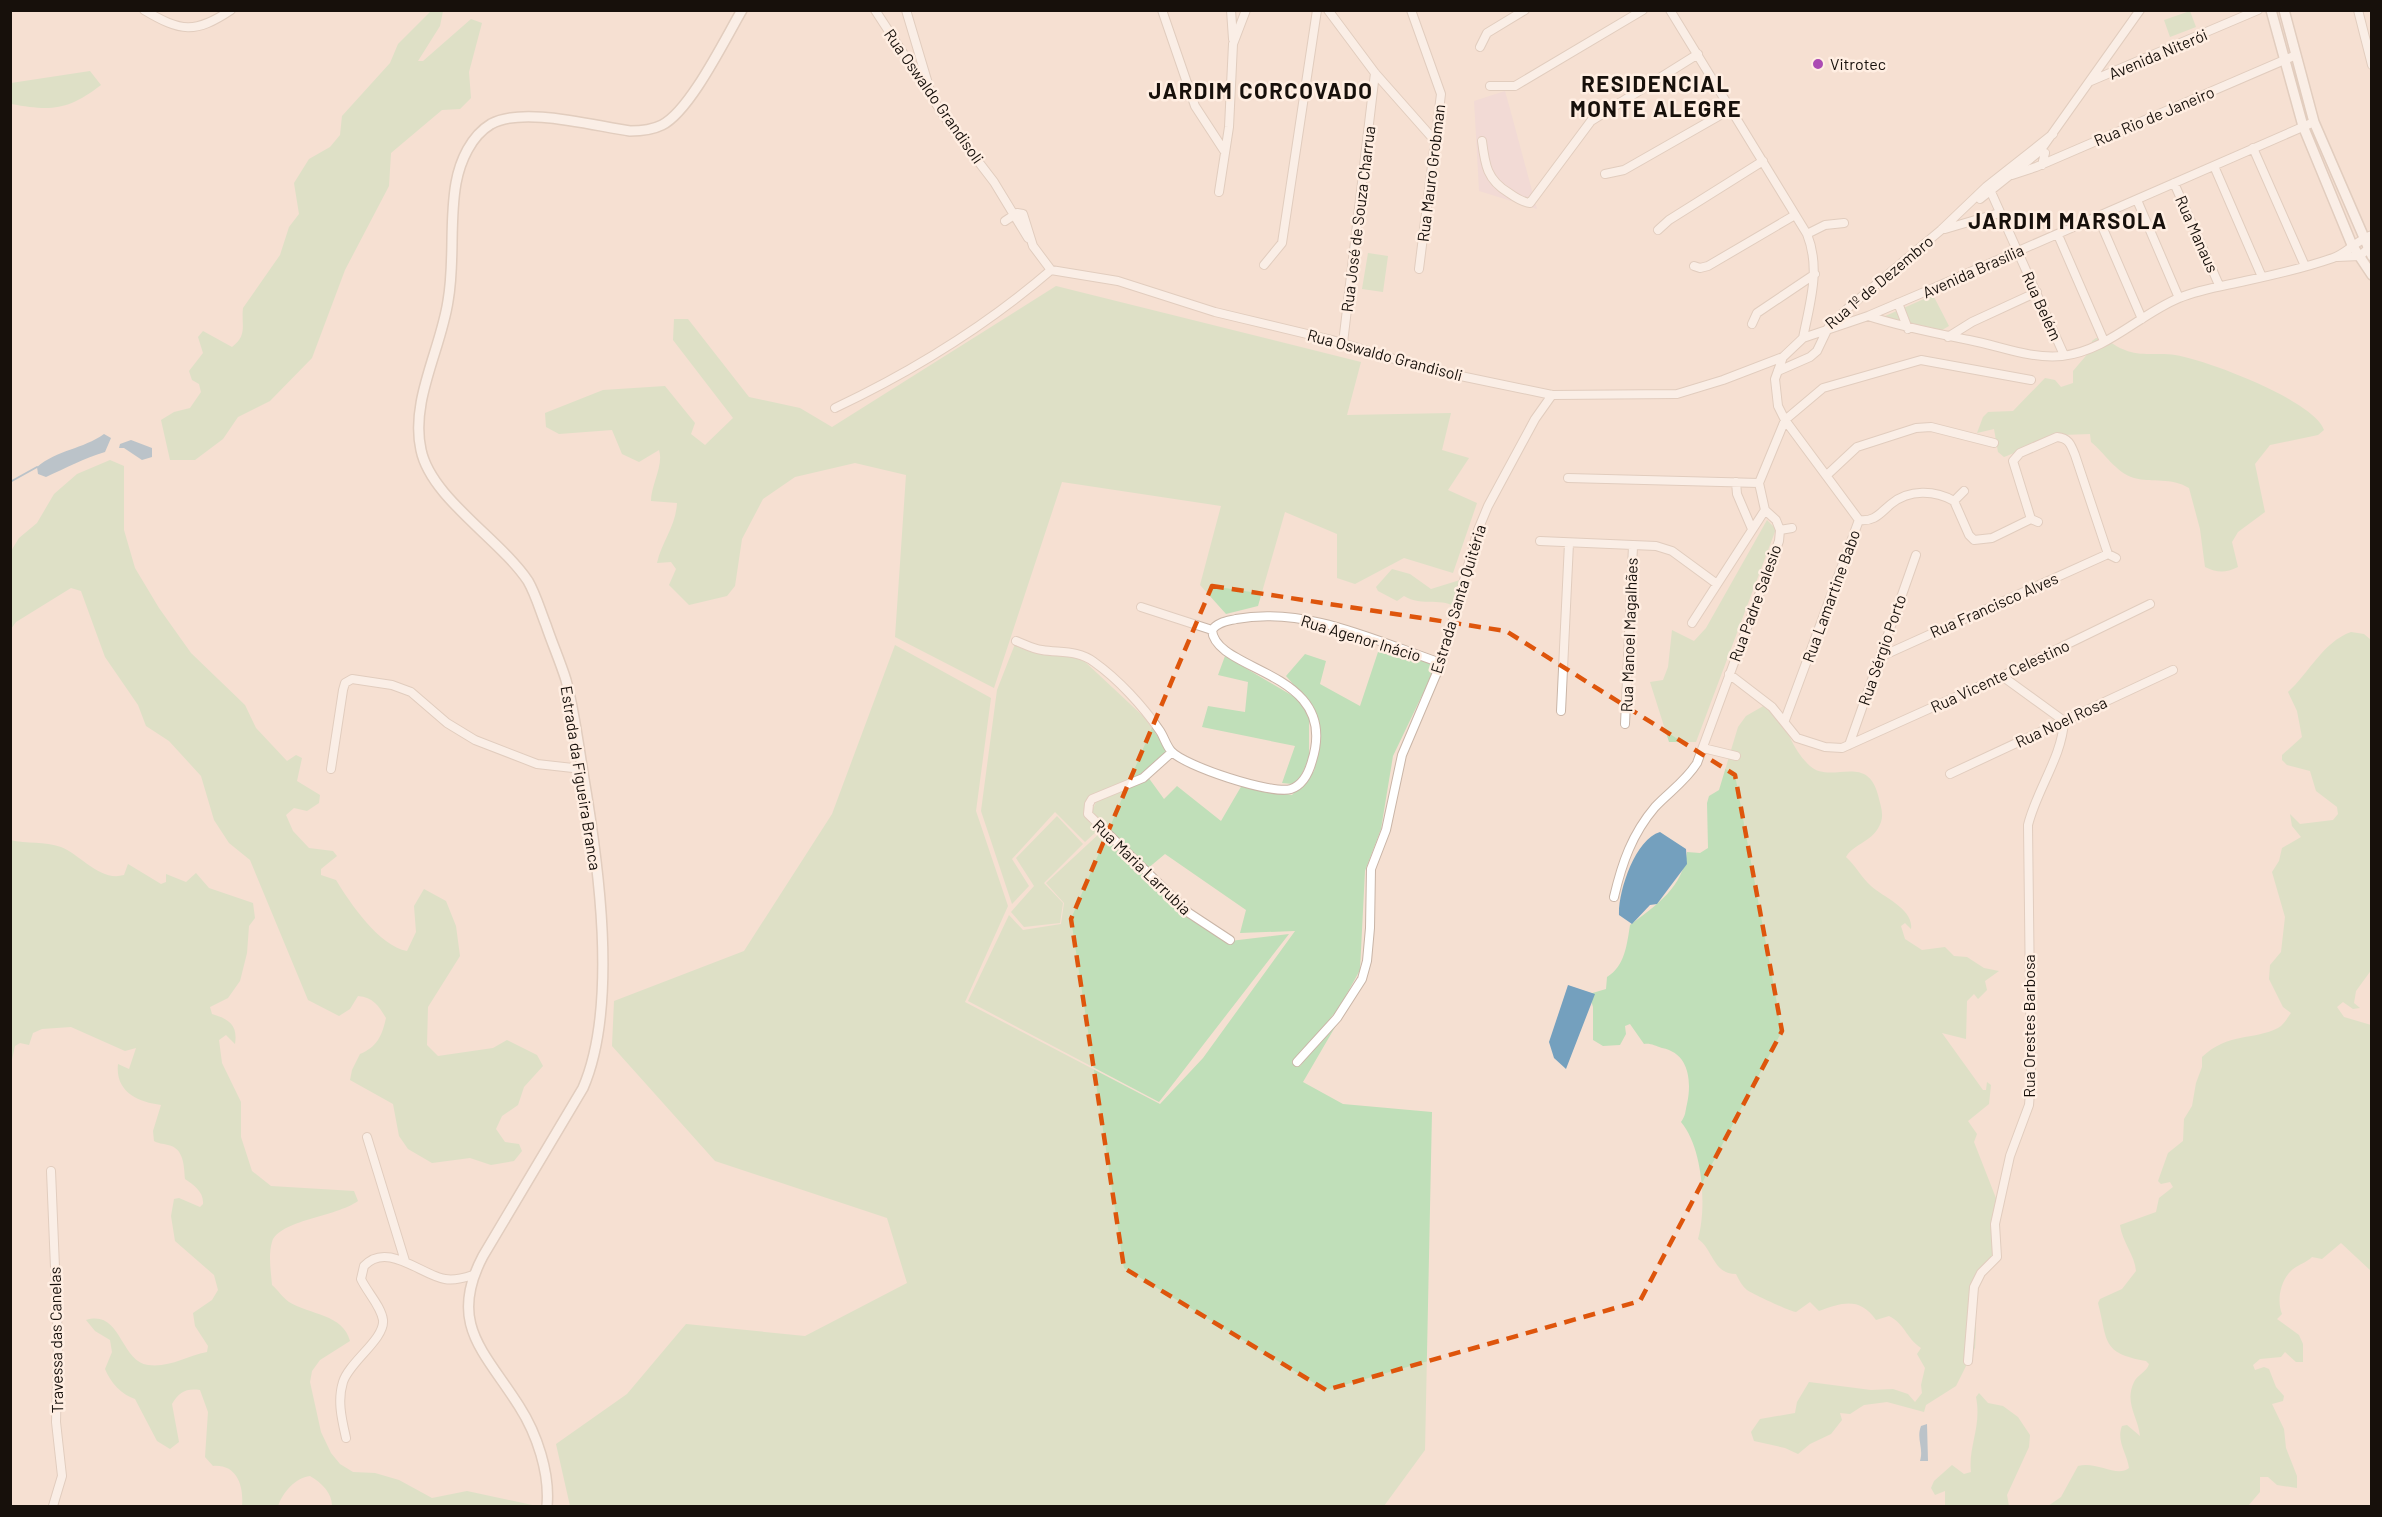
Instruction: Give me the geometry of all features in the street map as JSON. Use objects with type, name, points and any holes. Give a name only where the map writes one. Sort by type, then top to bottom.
[{"type":"main road","name":"Estrada da Figueira Branca","points":[[549,1505],[540,1454],[531,1429],[474,1337],[469,1310],[473,1275],[584,1088],[596,1052],[600,1020],[600,909],[594,837],[566,680],[533,591],[520,571],[438,484],[421,452],[417,423],[449,300],[456,183],[469,147],[477,135],[493,123],[512,117],[630,131],[648,131],[664,124],[689,98],[742,10]]},
{"type":"main road","points":[[2271,10],[2303,126],[2357,257],[2372,275]]},
{"type":"main road","points":[[2284,10],[2314,122],[2367,237],[2370,250]]},
{"type":"street","points":[[144,10],[168,25],[192,29],[212,23],[231,10]]},
{"type":"street","name":"Rua Oswaldo Grandisoli","points":[[875,10],[948,122],[994,182],[1012,215],[1033,246]]},
{"type":"street","points":[[906,10],[932,95]]},
{"type":"street","points":[[1162,10],[1195,106],[1225,152]]},
{"type":"street","points":[[1219,192],[1225,152],[1233,44],[1231,10]]},
{"type":"street","points":[[1233,44],[1246,10]]},
{"type":"street","points":[[1264,265],[1282,243],[1317,10]]},
{"type":"street","points":[[1328,10],[1375,73],[1436,142]]},
{"type":"street","name":"Rua Mauro Grobman","points":[[1411,10],[1441,94],[1419,269]]},
{"type":"street","points":[[1480,47],[1487,33],[1525,10]]},
{"type":"street","points":[[1490,86],[1515,86],[1643,10]]},
{"type":"street","points":[[1670,10],[1807,234],[1813,248],[1815,274],[1803,338]]},
{"type":"street","name":"Rua 1º de Dezembro","points":[[1785,420],[1775,395],[1775,379],[1783,357],[1803,338],[1828,328],[1968,206],[2040,150],[2140,10]]},
{"type":"street","name":"Avenida Niterói","points":[[2090,81],[2258,10]]},
{"type":"street","points":[[2358,10],[2372,64]]},
{"type":"street","points":[[1482,141],[1487,173],[1494,184],[1523,202],[1530,203],[1591,121],[1698,54]]},
{"type":"street","name":"Rua Rio de Janeiro","points":[[2007,175],[2042,165],[2296,55]]},
{"type":"street","name":"Rua José de Souza Charrua","points":[[1343,343],[1375,73]]},
{"type":"street","points":[[1372,96],[1386,84]]},
{"type":"street","points":[[1605,174],[1624,170],[1731,109]]},
{"type":"street","name":"Avenida Brasília","points":[[1828,328],[1868,316],[2314,122]]},
{"type":"street","points":[[2253,148],[2305,266]]},
{"type":"street","points":[[2042,165],[2040,150],[2062,155]]},
{"type":"street","points":[[1658,230],[1669,220],[1762,161]]},
{"type":"street","points":[[2214,166],[2262,277]]},
{"type":"street","points":[[1991,192],[2007,175]]},
{"type":"street","name":"Rua Manaus","points":[[2174,183],[2219,285]]},
{"type":"street","name":"Rua 1º de Dezembro","points":[[1968,206],[1991,192]]},
{"type":"street","name":"Rua Belém","points":[[1991,192],[2064,356]]},
{"type":"street","points":[[2137,200],[2179,298]]},
{"type":"street","points":[[1941,230],[2000,213]]},
{"type":"street","points":[[835,408],[957,342],[1009,306],[1051,270],[1033,246],[1023,214],[1012,215],[1005,221]]},
{"type":"street","points":[[1694,266],[1700,268],[1708,266],[1795,215]]},
{"type":"street","points":[[2098,217],[2142,319]]},
{"type":"street","points":[[1807,234],[1825,225],[1844,223]]},
{"type":"street","points":[[2058,235],[2104,341]]},
{"type":"street","points":[[2336,257],[2367,237]]},
{"type":"street","points":[[1868,316],[1908,329],[1970,340],[2037,357],[2064,356],[2082,352],[2104,341],[2179,298],[2219,285],[2262,277],[2336,257],[2357,257],[2370,250]]},
{"type":"street","name":"Rua Oswaldo Grandisoli","points":[[1051,270],[1118,281],[1215,312],[1343,343],[1427,369],[1552,394],[1677,394],[1783,357]]},
{"type":"street","points":[[1752,324],[1757,313],[1815,274]]},
{"type":"street","points":[[1948,337],[1972,322],[2037,292]]},
{"type":"street","points":[[1898,303],[1908,329]]},
{"type":"street","points":[[1970,340],[1972,322]]},
{"type":"street","points":[[1778,371],[1810,357],[1817,351],[1828,328]]},
{"type":"street","points":[[1568,478],[1758,483],[1785,420],[1823,388],[1921,360],[2031,380]]},
{"type":"street","name":"Estrada Santa Quitéria","points":[[1297,1062],[1337,1018],[1362,980],[1370,928],[1371,868],[1386,830],[1402,755],[1441,663],[1478,530],[1488,506],[1535,419],[1552,394]]},
{"type":"street","name":"Rua Lamartine Babo","points":[[1785,420],[1859,520],[1785,720]]},
{"type":"street","points":[[1827,474],[1857,447],[1916,428],[1931,427],[1994,442]]},
{"type":"street","name":"Rua Francisco Alves","points":[[1880,657],[2112,556],[2072,445],[2064,438],[2058,437],[2020,453],[2013,461],[2035,521],[1992,538],[1974,540],[1969,535],[1954,501]]},
{"type":"street","name":"Rua Padre Salesio","points":[[1736,482],[1737,494],[1752,529]]},
{"type":"street","name":"Rua Padre Salesio","points":[[1614,897],[1622,864],[1638,830],[1656,807],[1690,775],[1703,748],[1779,541],[1780,531],[1776,520],[1765,510],[1758,483]]},
{"type":"street","points":[[1859,520],[1872,519],[1893,502],[1918,493],[1933,492],[1954,501],[1964,491]]},
{"type":"street","points":[[1692,623],[1765,510]]},
{"type":"street","points":[[1780,531],[1792,528]]},
{"type":"street","points":[[1539,541],[1656,546],[1672,551],[1717,584]]},
{"type":"street","points":[[1561,711],[1569,543]]},
{"type":"street","name":"Rua Manoel Magalhães","points":[[1625,724],[1633,546]]},
{"type":"street","name":"Rua Sérgio Porto","points":[[1849,745],[1916,555]]},
{"type":"street","name":"Rua Vicente Celestino","points":[[1849,745],[2002,676],[2151,604]]},
{"type":"street","points":[[1016,641],[1040,650],[1084,655],[1145,712],[1172,752],[1213,773],[1260,787],[1285,790],[1299,784],[1313,760],[1315,727],[1307,703],[1287,686],[1225,650],[1215,641],[1212,630],[1141,607]]},
{"type":"street","name":"Rua Agenor Inácio","points":[[1212,630],[1215,626],[1228,621],[1254,616],[1284,615],[1328,625],[1441,663]]},
{"type":"street","name":"Rua Noel Rosa","points":[[1950,774],[2173,670]]},
{"type":"street","points":[[1729,674],[1772,707],[1785,720],[1790,732],[1806,742],[1825,747],[1842,748],[1849,745]]},
{"type":"street","points":[[2002,676],[2064,721]]},
{"type":"street","points":[[331,769],[341,699],[348,680],[392,685],[411,692],[426,702],[447,723],[475,740],[537,764],[582,769]]},
{"type":"street","name":"Rua Orestes Barbosa","points":[[1968,1360],[1974,1287],[1981,1273],[1997,1257],[1995,1224],[2010,1156],[2029,1105],[2028,825],[2033,804],[2063,736],[2064,721]]},
{"type":"street","points":[[1703,748],[1736,756]]},
{"type":"street","name":"Rua Maria Larrubia","points":[[1172,752],[1143,778],[1092,800],[1088,814],[1189,913],[1230,940]]},
{"type":"street","points":[[367,1137],[405,1261]]},
{"type":"street","name":"Travessa das Canelas","points":[[51,1171],[58,1340],[57,1422],[62,1476],[53,1506]]},
{"type":"street","points":[[346,1438],[340,1403],[343,1381],[355,1361],[377,1336],[383,1325],[380,1312],[361,1279],[362,1271],[367,1263],[373,1259],[405,1261],[433,1276],[446,1279],[473,1275]]},
{"type":"highlighted area","points":[[1212,586],[1506,631],[1735,775],[1782,1031],[1640,1301],[1326,1390],[1124,1268],[1071,919]]},
{"type":"shaded area","points":[[1505,91],[1537,209],[1479,191],[1474,101]]},
{"type":"green space","points":[[431,11],[443,11],[440,26],[418,61],[423,61],[471,19],[482,23],[469,72],[471,98],[460,109],[442,110],[391,153],[389,186],[345,270],[312,358],[270,401],[238,417],[223,439],[195,460],[170,460],[161,420],[174,412],[190,408],[201,392],[199,384],[192,380],[189,371],[203,353],[198,337],[203,331],[232,347],[237,343],[243,329],[243,308],[280,255],[289,227],[299,214],[294,183],[309,159],[330,147],[340,135],[342,116],[390,63],[398,44]]},
{"type":"green space","points":[[2190,11],[2196,27],[2170,37],[2164,20]]},
{"type":"green space","points":[[90,71],[101,85],[78,100],[48,108],[11,104],[11,83]]},
{"type":"green space","points":[[1368,253],[1388,256],[1383,292],[1362,289]]},
{"type":"green space","points":[[1056,286],[1361,362],[1347,415],[1451,413],[1442,450],[1469,458],[1448,490],[1477,503],[1453,573],[1404,558],[1355,584],[1337,578],[1337,534],[1285,512],[1258,606],[1226,614],[1200,585],[1221,506],[1062,482],[994,688],[895,637],[906,475],[855,463],[795,477],[763,499],[742,539],[735,586],[727,596],[689,605],[669,585],[676,569],[671,562],[657,563],[674,519],[677,503],[651,501],[659,469],[659,450],[639,462],[622,454],[612,430],[559,434],[546,427],[545,413],[603,390],[665,386],[695,423],[691,434],[705,445],[733,418],[673,340],[674,319],[688,319],[749,397],[800,408],[832,427]]},
{"type":"green space","points":[[1933,295],[1949,326],[1942,330],[1883,317]]},
{"type":"green space","points":[[2096,338],[2106,340],[2131,352],[2190,358],[2234,373],[2301,407],[2316,419],[2324,430],[2318,435],[2270,445],[2255,464],[2265,512],[2238,532],[2232,542],[2238,567],[2222,572],[2205,567],[2200,529],[2189,488],[2175,482],[2134,478],[2127,475],[2091,442],[2090,434],[2062,435],[2053,444],[2032,446],[2004,457],[1998,452],[1994,429],[1977,433],[1983,417],[1988,412],[2013,411],[2045,378],[2055,380],[2061,387],[2073,383],[2073,371],[2090,351],[2092,341]]},
{"type":"green space","points":[[110,460],[124,466],[124,530],[135,568],[159,608],[191,653],[245,705],[256,728],[287,761],[296,755],[302,758],[297,781],[320,795],[319,803],[307,811],[294,808],[286,815],[293,831],[309,848],[333,851],[337,856],[321,869],[321,875],[336,880],[366,922],[386,941],[407,951],[416,932],[414,906],[424,889],[446,901],[456,926],[460,956],[428,1007],[427,1045],[438,1056],[493,1048],[507,1040],[537,1055],[543,1066],[524,1087],[518,1105],[502,1116],[496,1129],[505,1142],[519,1144],[522,1151],[514,1161],[491,1165],[470,1158],[432,1163],[408,1149],[399,1136],[393,1104],[350,1080],[360,1054],[371,1048],[378,1040],[386,1018],[375,1003],[368,998],[358,996],[350,1009],[339,1016],[308,1000],[250,860],[229,843],[214,820],[201,776],[169,741],[146,726],[138,705],[105,657],[81,591],[71,588],[16,622],[11,629],[11,551],[19,538],[37,523],[54,494],[77,474]]},
{"type":"green space","points":[[1767,520],[1776,529],[1696,742],[1669,742],[1650,682],[1663,680],[1668,667],[1672,630],[1694,641],[1706,628]]},
{"type":"green space","points":[[1392,569],[1410,574],[1431,589],[1460,580],[1455,608],[1446,603],[1418,601],[1404,596],[1397,601],[1378,591],[1376,587]]},
{"type":"green space","points":[[2351,632],[2364,634],[2371,640],[2372,969],[2356,991],[2354,1003],[2360,1008],[2353,1009],[2343,1002],[2337,1007],[2344,1017],[2371,1025],[2371,1271],[2341,1243],[2322,1259],[2312,1257],[2296,1267],[2283,1282],[2280,1295],[2282,1314],[2277,1319],[2299,1335],[2303,1344],[2303,1362],[2296,1362],[2285,1352],[2281,1357],[2260,1359],[2253,1365],[2255,1370],[2264,1367],[2269,1369],[2276,1387],[2284,1396],[2283,1401],[2272,1404],[2284,1429],[2286,1448],[2297,1476],[2297,1488],[2277,1485],[2268,1477],[2260,1477],[2260,1492],[2248,1506],[2048,1506],[2061,1497],[2078,1466],[2085,1465],[2119,1471],[2129,1468],[2120,1437],[2122,1426],[2127,1425],[2140,1436],[2130,1396],[2134,1382],[2149,1364],[2146,1361],[2121,1354],[2114,1349],[2106,1336],[2098,1303],[2100,1299],[2122,1289],[2136,1271],[2120,1225],[2156,1212],[2159,1198],[2173,1187],[2170,1182],[2161,1184],[2158,1181],[2168,1153],[2183,1141],[2184,1119],[2192,1106],[2196,1083],[2202,1067],[2202,1057],[2212,1049],[2231,1040],[2278,1028],[2291,1013],[2283,1007],[2269,979],[2270,965],[2281,952],[2285,917],[2272,872],[2279,861],[2282,848],[2301,837],[2292,826],[2290,814],[2300,824],[2333,820],[2338,814],[2337,807],[2316,791],[2310,771],[2287,765],[2282,760],[2282,755],[2302,737],[2297,711],[2288,692],[2324,650]]},
{"type":"green space","points":[[1015,644],[1082,659],[1144,717],[1168,751],[1134,778],[1099,792],[1089,799],[1084,806],[1086,818],[1097,831],[1085,842],[1055,812],[1012,859],[1029,886],[1012,904],[981,811],[997,690]]},
{"type":"green space","points":[[895,645],[991,698],[976,811],[1008,906],[965,1002],[1160,1104],[1203,1058],[1295,931],[1240,933],[1246,910],[1165,854],[1147,869],[1091,813],[1097,800],[1148,777],[1164,799],[1177,786],[1221,821],[1242,785],[1292,795],[1314,771],[1321,740],[1314,708],[1286,676],[1305,654],[1326,661],[1320,684],[1360,706],[1380,646],[1437,664],[1393,756],[1381,829],[1365,871],[1360,970],[1339,1008],[1294,1061],[1294,1065],[1300,1066],[1345,1010],[1303,1082],[1343,1104],[1432,1112],[1425,1450],[1384,1506],[570,1506],[556,1444],[627,1394],[686,1324],[805,1336],[907,1283],[887,1218],[715,1161],[612,1046],[614,1001],[744,951],[832,814]]},
{"type":"green space","points":[[1225,656],[1298,699],[1309,716],[1309,758],[1300,778],[1292,784],[1282,783],[1295,746],[1202,727],[1208,706],[1245,712],[1248,682],[1218,675]]},
{"type":"green space","points":[[1765,705],[1777,706],[1794,746],[1810,766],[1819,771],[1857,772],[1866,775],[1873,782],[1881,808],[1881,822],[1874,834],[1854,848],[1846,857],[1871,886],[1897,904],[1908,915],[1911,929],[1905,923],[1901,926],[1905,939],[1922,950],[1945,947],[1954,956],[1967,957],[1984,968],[1999,971],[1985,981],[1987,990],[1978,999],[1974,994],[1967,1001],[1966,1039],[1942,1033],[1983,1090],[1986,1090],[1987,1082],[1991,1085],[1989,1104],[1968,1121],[1977,1134],[1974,1142],[2001,1211],[1997,1258],[1978,1284],[1977,1306],[1971,1312],[1976,1328],[1975,1348],[1956,1386],[1926,1405],[1924,1412],[1887,1402],[1864,1405],[1850,1414],[1840,1413],[1842,1420],[1831,1434],[1810,1444],[1798,1454],[1785,1448],[1754,1441],[1751,1432],[1760,1419],[1795,1413],[1797,1402],[1809,1382],[1871,1390],[1893,1389],[1908,1394],[1915,1402],[1922,1393],[1921,1385],[1925,1368],[1917,1354],[1921,1348],[1899,1323],[1889,1316],[1876,1320],[1864,1308],[1850,1304],[1836,1305],[1819,1311],[1810,1302],[1796,1312],[1747,1290],[1736,1274],[1728,1273],[1718,1266],[1698,1239],[1702,1211],[1701,1178],[1694,1147],[1681,1122],[1688,1095],[1687,1069],[1678,1056],[1671,1051],[1644,1044],[1630,1024],[1625,1026],[1626,1034],[1620,1045],[1603,1046],[1593,1040],[1593,1007],[1589,994],[1606,989],[1607,977],[1618,967],[1624,954],[1630,925],[1667,894],[1680,875],[1687,852],[1700,853],[1708,848],[1707,803],[1709,796],[1719,790],[1738,727],[1746,716]]},
{"type":"green space","points":[[1057,816],[1083,844],[1044,883],[1063,903],[1060,923],[1024,927],[1011,912],[1034,886],[1016,858]]},
{"type":"green space","points":[[1101,832],[1190,916],[1230,941],[1289,934],[1159,1102],[968,1001],[1009,915],[1023,930],[1061,924],[1064,903],[1046,883]]},
{"type":"green space","points":[[10,840],[61,847],[107,875],[124,875],[128,864],[161,884],[166,882],[166,874],[186,882],[196,873],[209,888],[253,903],[255,918],[249,926],[247,953],[240,981],[228,998],[210,1007],[212,1014],[223,1018],[234,1027],[235,1044],[226,1035],[219,1040],[222,1063],[241,1102],[241,1137],[252,1171],[271,1186],[354,1191],[358,1201],[285,1229],[277,1235],[271,1247],[272,1285],[289,1302],[325,1316],[340,1325],[350,1341],[320,1360],[312,1371],[310,1382],[321,1432],[331,1453],[340,1464],[353,1472],[375,1473],[399,1480],[432,1498],[467,1491],[537,1506],[332,1506],[326,1489],[310,1476],[290,1486],[278,1506],[242,1506],[242,1491],[237,1478],[228,1469],[213,1466],[205,1457],[208,1412],[200,1390],[183,1392],[172,1404],[179,1442],[170,1449],[157,1441],[135,1399],[121,1391],[107,1374],[105,1369],[112,1352],[110,1340],[95,1331],[86,1320],[98,1319],[107,1322],[114,1328],[131,1355],[148,1365],[171,1363],[207,1352],[208,1346],[195,1326],[193,1313],[212,1300],[218,1290],[214,1275],[175,1241],[171,1216],[174,1199],[179,1198],[200,1207],[203,1200],[198,1189],[185,1179],[182,1158],[177,1150],[154,1141],[153,1131],[161,1105],[136,1098],[120,1082],[118,1064],[129,1069],[136,1048],[125,1051],[71,1027],[42,1029],[33,1033],[29,1045],[20,1043],[15,1046],[11,1064]]},
{"type":"green space","points":[[1979,1393],[1988,1403],[2003,1406],[2018,1417],[2030,1435],[2029,1447],[2007,1495],[2009,1506],[1945,1506],[1945,1491],[1935,1495],[1931,1488],[1934,1481],[1952,1465],[1964,1474],[1971,1472],[1971,1454],[1977,1418],[1976,1397]]},
{"type":"water","points":[[104,434],[111,438],[105,452],[46,477],[38,474],[37,467],[45,461]]},
{"type":"water","points":[[131,440],[152,448],[152,457],[142,460],[124,448],[119,448],[120,444]]},
{"type":"water","points":[[1660,832],[1686,849],[1687,864],[1657,904],[1650,905],[1632,924],[1619,915],[1621,893],[1636,855],[1651,837]]},
{"type":"water","points":[[1568,985],[1595,994],[1566,1069],[1554,1058],[1549,1042]]},
{"type":"water","points":[[1927,1424],[1928,1461],[1920,1461],[1920,1431],[1921,1426]]},
{"type":"waterway","points":[[10,482],[37,467]]},
{"type":"place","name":"Vitrotec","points":[[1818,64]]},
{"type":"district","name":"JARDIM CORCOVADO","points":[[1261,91]]},
{"type":"district","name":"RESIDENCIAL MONTE ALEGRE","points":[[1656,96]]},
{"type":"district","name":"JARDIM MARSOLA","points":[[2068,221]]}]
